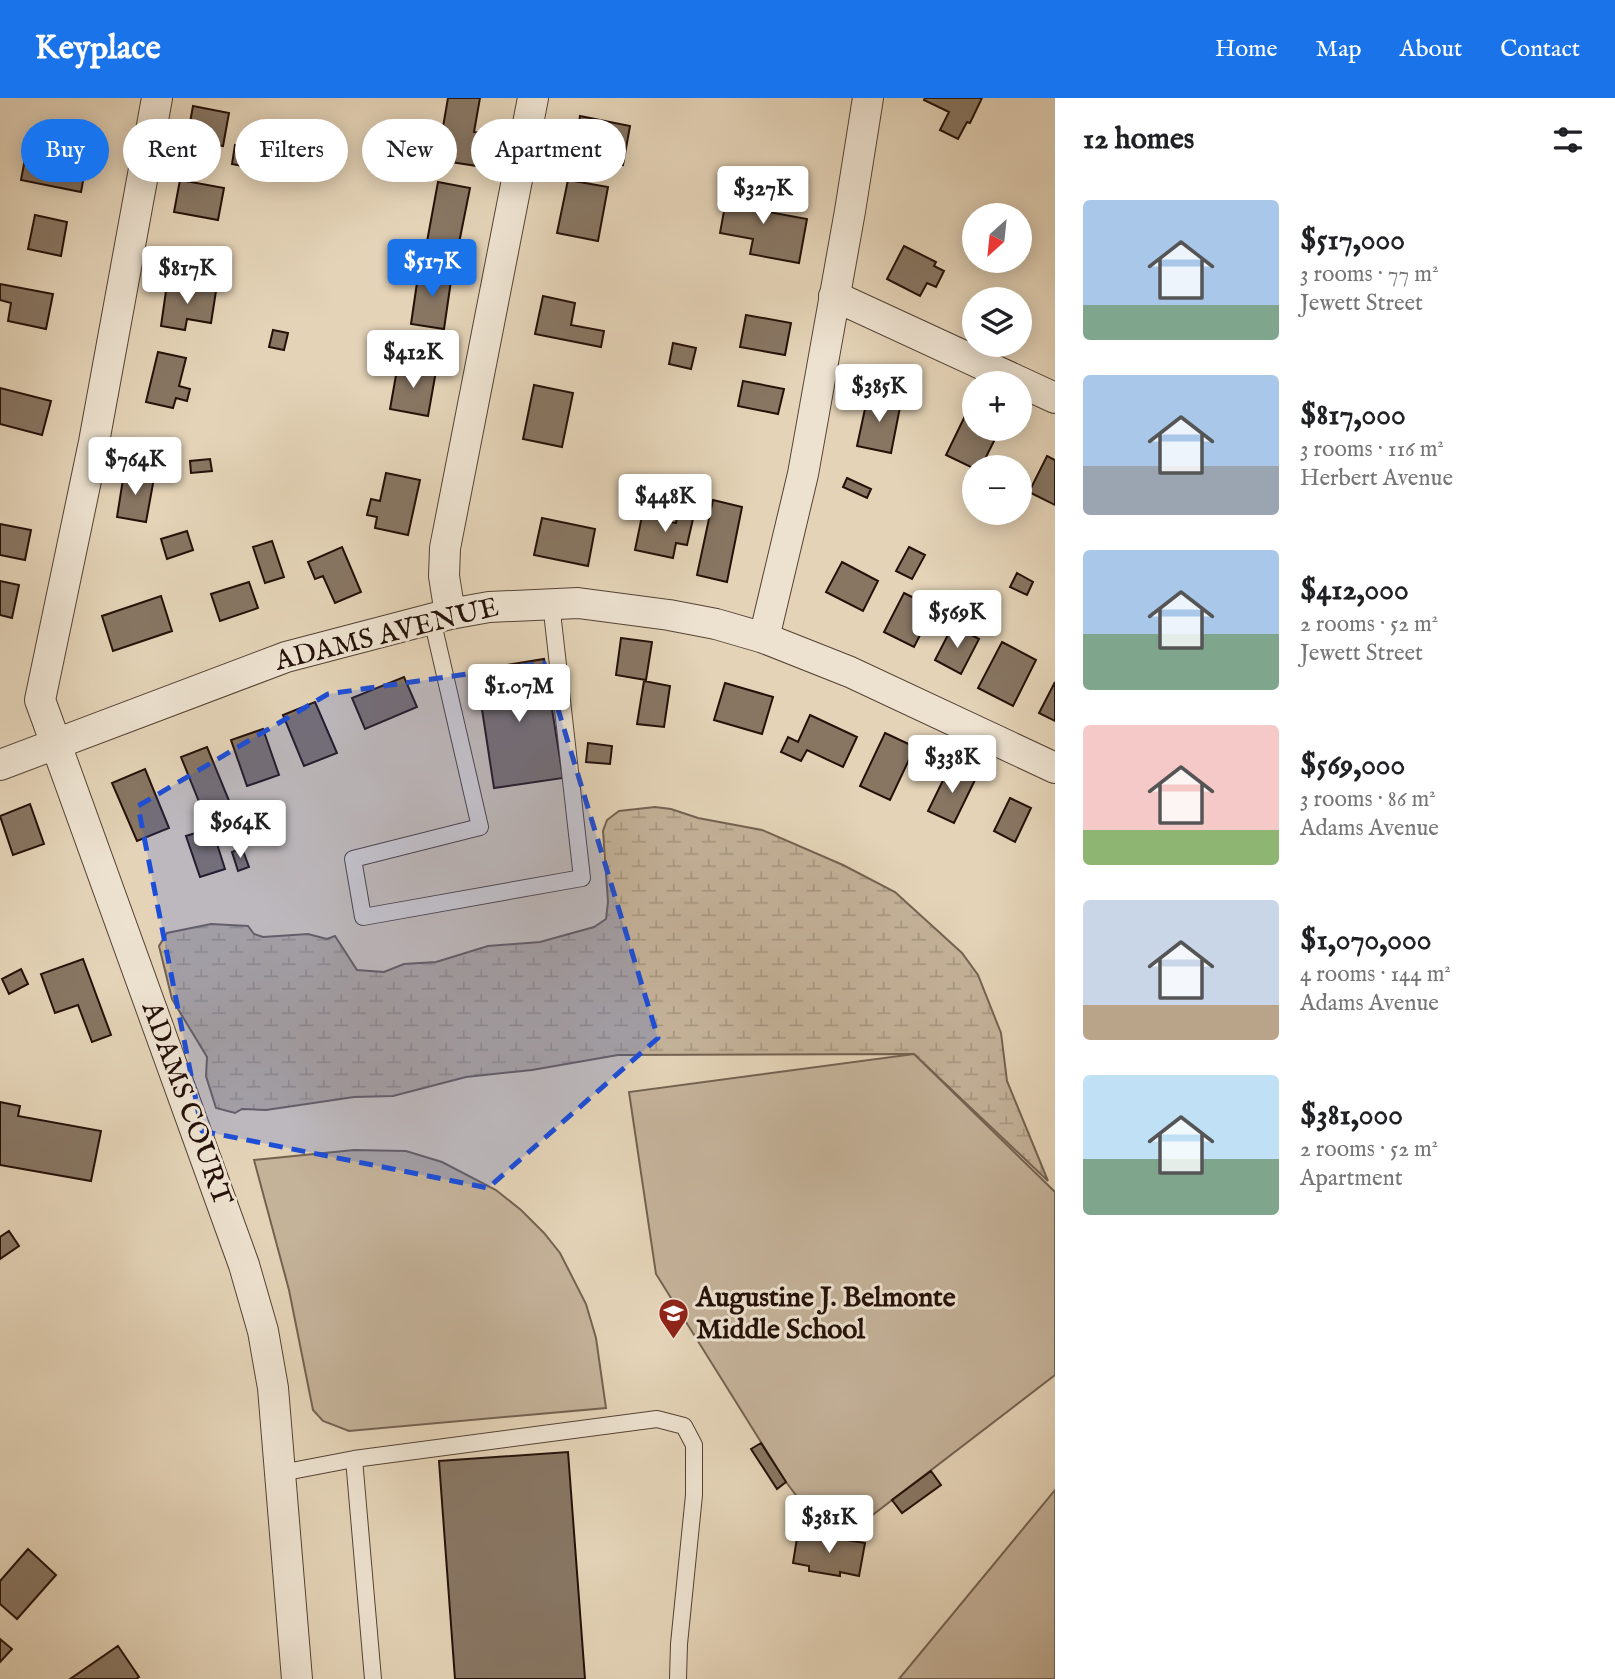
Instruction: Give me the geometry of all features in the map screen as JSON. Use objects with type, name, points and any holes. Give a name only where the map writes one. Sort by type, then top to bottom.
[{"type":"street","name":"ADAMS COURT","points":[[157,98],[94,442],[40,701],[244,1265],[269,1360],[297,1679]]},
{"type":"street","points":[[441,616],[445,548],[533,98]]},
{"type":"street","points":[[764,638],[803,474],[868,98]]},
{"type":"street","points":[[834,296],[1055,398]]},
{"type":"street","name":"ADAMS AVENUE","points":[[0,765],[286,657],[441,616],[489,607],[551,603],[602,605],[669,615],[716,624],[764,638],[850,671],[1055,768]]},
{"type":"lane","points":[[441,616],[480,827],[353,859],[363,917],[582,878],[551,603]]},
{"type":"lane","points":[[281,1473],[354,1459],[657,1419],[684,1426],[694,1445],[694,1495],[678,1679]]},
{"type":"lane","points":[[354,1459],[373,1679]]},
{"type":"highlighted area","points":[[544,663],[658,1038],[488,1188],[202,1131],[138,806],[328,694]]},
{"type":"green space","points":[[655,807],[762,830],[843,865],[895,892],[962,953],[978,975],[1001,1033],[1007,1081],[1048,1181],[914,1054],[618,1055],[532,1070],[466,1077],[393,1096],[354,1097],[266,1110],[242,1109],[235,1113],[216,1108],[206,1076],[207,1057],[172,999],[159,946],[167,933],[211,924],[248,926],[254,934],[263,937],[308,934],[327,939],[335,936],[357,970],[384,972],[404,964],[436,962],[488,946],[540,942],[594,927],[606,919],[608,902],[603,831],[607,820],[619,811]]},
{"type":"green space","points":[[914,1054],[1055,1192],[1055,1375],[853,1530],[817,1523],[786,1482],[656,1274],[629,1092]]},
{"type":"green space","points":[[354,1150],[406,1151],[442,1162],[496,1190],[544,1233],[560,1253],[586,1304],[596,1338],[606,1408],[349,1431],[323,1421],[313,1410],[289,1290],[254,1160]]},
{"type":"green space","points":[[1055,1490],[1055,1679],[899,1679]]},
{"type":"building","points":[[448,98],[480,98],[476,119],[471,119],[471,165],[457,163],[457,119],[444,119]]},
{"type":"building","points":[[982,98],[970,123],[967,122],[958,139],[940,130],[949,112],[924,100]]},
{"type":"building","points":[[193,106],[229,113],[223,146],[221,119],[191,119]]},
{"type":"building","points":[[626,125],[630,126],[626,148]]},
{"type":"building","points":[[31,182],[83,182],[81,192]]},
{"type":"building","points":[[180,182],[224,188],[218,220],[174,212]]},
{"type":"building","points":[[438,182],[470,188],[457,253],[426,247]]},
{"type":"building","points":[[568,182],[608,187],[598,241],[557,233]]},
{"type":"building","points":[[729,184],[757,189],[753,209],[807,219],[799,263],[750,254],[753,239],[720,233]]},
{"type":"building","points":[[35,215],[67,222],[61,256],[28,249]]},
{"type":"building","points":[[904,246],[936,262],[934,266],[944,271],[936,287],[927,283],[920,296],[887,279]]},
{"type":"building","points":[[419,269],[452,274],[444,329],[411,324]]},
{"type":"building","points":[[0,284],[53,294],[46,329],[8,321],[11,303],[0,300]]},
{"type":"building","points":[[167,284],[216,291],[211,323],[187,319],[185,330],[161,326]]},
{"type":"building","points":[[543,296],[575,303],[571,325],[604,331],[601,347],[535,334]]},
{"type":"building","points":[[746,315],[791,323],[785,355],[740,347]]},
{"type":"building","points":[[273,330],[288,333],[284,350],[269,347]]},
{"type":"building","points":[[673,343],[696,348],[691,369],[669,364]]},
{"type":"building","points":[[158,352],[186,358],[179,386],[190,389],[187,401],[176,398],[173,408],[146,402]]},
{"type":"building","points":[[398,364],[436,371],[428,416],[390,409]]},
{"type":"building","points":[[743,381],[784,389],[778,414],[738,406]]},
{"type":"building","points":[[534,385],[573,393],[562,447],[523,439]]},
{"type":"building","points":[[0,388],[51,401],[42,435],[0,424]]},
{"type":"building","points":[[868,395],[901,402],[891,453],[857,446]]},
{"type":"building","points":[[962,422],[962,441],[994,441],[987,455],[962,455],[962,463],[946,455]]},
{"type":"building","points":[[1047,456],[1055,460],[1055,505],[1032,494],[1032,486]]},
{"type":"building","points":[[210,459],[212,471],[191,473],[190,461]]},
{"type":"building","points":[[124,473],[154,478],[146,522],[117,517]]},
{"type":"building","points":[[386,473],[420,480],[408,535],[375,528],[377,517],[367,515],[371,499],[380,501]]},
{"type":"building","points":[[847,478],[871,489],[867,498],[843,487]]},
{"type":"building","points":[[713,500],[742,507],[727,582],[697,575]]},
{"type":"building","points":[[679,507],[695,510],[687,545],[676,543],[673,558],[635,550],[642,516],[676,523]]},
{"type":"building","points":[[542,518],[595,529],[588,566],[534,555]]},
{"type":"building","points":[[0,524],[31,530],[25,560],[0,555]]},
{"type":"building","points":[[187,531],[193,550],[167,559],[161,539]]},
{"type":"building","points":[[272,541],[284,577],[265,583],[253,547]]},
{"type":"building","points":[[342,547],[361,592],[335,603],[323,576],[315,579],[308,562]]},
{"type":"building","points":[[909,547],[925,555],[912,579],[896,571]]},
{"type":"building","points":[[842,562],[878,581],[863,611],[826,592]]},
{"type":"building","points":[[1017,573],[1033,582],[1027,595],[1010,587]]},
{"type":"building","points":[[0,581],[19,585],[12,618],[0,615]]},
{"type":"building","points":[[249,582],[258,608],[220,621],[211,594]]},
{"type":"building","points":[[904,593],[934,608],[914,647],[884,632]]},
{"type":"building","points":[[161,596],[172,631],[113,651],[102,616]]},
{"type":"building","points":[[953,625],[979,639],[961,674],[935,660]]},
{"type":"building","points":[[621,638],[652,642],[646,680],[616,675]]},
{"type":"building","points":[[1002,642],[1036,660],[1013,706],[978,688]]},
{"type":"building","points":[[544,659],[563,778],[494,788],[476,670]]},
{"type":"building","points":[[404,677],[417,707],[365,729],[352,698]]},
{"type":"building","points":[[644,681],[670,686],[664,727],[637,724]]},
{"type":"building","points":[[1055,682],[1055,721],[1039,713]]},
{"type":"building","points":[[725,683],[773,697],[762,734],[714,720]]},
{"type":"building","points":[[315,702],[337,753],[304,766],[283,715]]},
{"type":"building","points":[[810,715],[857,737],[843,767],[807,750],[801,761],[781,752],[788,737],[798,742]]},
{"type":"building","points":[[263,729],[279,775],[247,786],[231,740]]},
{"type":"building","points":[[885,733],[915,747],[890,800],[860,786]]},
{"type":"building","points":[[588,743],[612,746],[610,764],[586,762]]},
{"type":"building","points":[[207,747],[232,808],[206,819],[181,757]]},
{"type":"building","points":[[949,768],[975,780],[954,823],[928,811]]},
{"type":"building","points":[[145,769],[169,828],[137,841],[112,783]]},
{"type":"building","points":[[1010,798],[1031,808],[1015,842],[994,831]]},
{"type":"building","points":[[30,804],[44,844],[13,855],[0,816]]},
{"type":"building","points":[[212,828],[225,869],[200,877],[186,836]]},
{"type":"building","points":[[242,848],[249,867],[238,871],[232,852]]},
{"type":"building","points":[[83,959],[111,1035],[92,1042],[78,1005],[55,1013],[41,974]]},
{"type":"building","points":[[21,969],[28,984],[9,994],[2,979]]},
{"type":"building","points":[[0,1102],[20,1106],[18,1116],[101,1131],[91,1181],[0,1165]]},
{"type":"building","points":[[9,1231],[19,1246],[0,1259],[0,1237]]},
{"type":"building","points":[[761,1443],[786,1482],[777,1489],[751,1449]]},
{"type":"building","points":[[568,1452],[585,1679],[455,1679],[439,1461]]},
{"type":"building","points":[[931,1471],[941,1485],[902,1513],[892,1500]]},
{"type":"building","points":[[798,1532],[865,1543],[859,1576],[809,1571],[809,1566],[793,1563]]},
{"type":"building","points":[[28,1549],[56,1575],[17,1619],[0,1604],[0,1581]]},
{"type":"building","points":[[0,1639],[12,1649],[0,1662]]},
{"type":"building","points":[[118,1646],[139,1677],[70,1679]]},
{"type":"place","name":"Augustine J. Belmonte Middle School","points":[[673,1341]]}]
